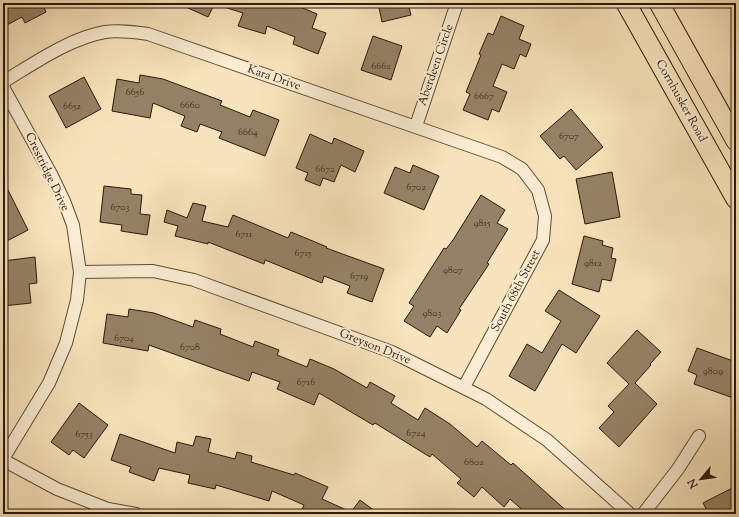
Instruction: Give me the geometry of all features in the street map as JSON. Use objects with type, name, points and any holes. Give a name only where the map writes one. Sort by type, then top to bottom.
[{"type":"main road","name":"Cornhusker Road","points":[[626,3],[736,199]]},
{"type":"main road","points":[[659,3],[736,141]]},
{"type":"street","name":"Aberdeen Circle","points":[[416,126],[457,3]]},
{"type":"street","name":"Kara Drive","points":[[3,82],[56,51],[93,35],[105,32],[131,31],[148,34],[502,157],[522,169],[538,190]]},
{"type":"street","name":"Crestridge Drive","points":[[3,87],[52,176],[64,201],[72,225],[80,272],[77,300],[66,343],[49,383],[3,460]]},
{"type":"street","name":"South 68th Street","points":[[464,387],[543,240],[545,216],[538,190]]},
{"type":"street","name":"Greyson Drive","points":[[80,272],[153,271],[194,280],[392,352],[486,399],[547,440],[630,514]]},
{"type":"street","points":[[643,514],[678,469],[699,436]]},
{"type":"street","points":[[3,460],[57,489],[108,509],[136,514]]},
{"type":"building","points":[[3,3],[42,3],[46,12],[25,23],[22,17],[3,27]]},
{"type":"building","points":[[177,3],[215,3],[208,17]]},
{"type":"building","points":[[221,3],[291,3],[317,14],[312,28],[326,33],[318,54],[293,44],[295,37],[267,26],[265,34],[238,26],[243,13],[221,6]]},
{"type":"building","points":[[378,3],[408,3],[411,15],[382,22]]},
{"type":"building","points":[[501,16],[524,26],[519,39],[531,44],[526,57],[520,54],[514,69],[502,64],[493,86],[507,92],[499,112],[492,109],[488,120],[463,110],[470,94],[466,92],[481,55],[479,54],[488,33],[493,35]]},
{"type":"building","points":[[373,36],[402,46],[391,80],[361,70]]},
{"type":"building","points":[[140,75],[163,79],[222,101],[220,105],[250,117],[253,110],[279,120],[265,156],[219,138],[222,132],[200,124],[197,132],[181,126],[185,116],[153,103],[150,118],[112,111],[117,79],[139,83]]},
{"type":"building","points":[[84,77],[101,109],[66,128],[49,96]]},
{"type":"building","points":[[571,109],[603,147],[576,170],[564,156],[560,159],[540,136]]},
{"type":"building","points":[[310,134],[332,144],[334,138],[364,151],[355,172],[341,165],[334,182],[323,178],[320,186],[305,180],[308,173],[296,168]]},
{"type":"building","points":[[413,165],[439,176],[424,210],[384,193],[395,167],[410,173]]},
{"type":"building","points":[[612,172],[620,217],[585,224],[576,179]]},
{"type":"building","points":[[3,180],[28,230],[3,243]]},
{"type":"building","points":[[104,186],[131,189],[131,194],[142,195],[140,214],[150,215],[147,235],[121,231],[122,225],[100,222]]},
{"type":"building","points":[[481,195],[505,210],[497,223],[508,229],[487,263],[489,264],[459,309],[461,310],[447,333],[437,326],[430,337],[404,321],[414,306],[409,303],[444,248],[446,249],[453,240]]},
{"type":"building","points":[[193,203],[206,206],[202,221],[228,227],[233,215],[288,238],[291,232],[327,247],[326,248],[384,269],[372,302],[347,293],[350,286],[324,276],[322,283],[265,260],[264,264],[208,242],[208,244],[175,236],[178,226],[164,222],[167,210],[187,218]]},
{"type":"building","points":[[584,236],[603,241],[602,245],[613,248],[611,258],[616,259],[611,281],[602,279],[599,292],[572,284]]},
{"type":"building","points":[[35,257],[37,283],[29,284],[31,303],[3,306],[3,261]]},
{"type":"building","points":[[559,290],[600,316],[576,353],[562,344],[535,391],[509,376],[527,344],[542,353],[561,321],[545,311]]},
{"type":"building","points":[[129,309],[154,313],[193,327],[195,320],[221,329],[220,334],[253,347],[255,341],[279,350],[277,355],[307,367],[310,359],[334,369],[367,388],[370,382],[395,396],[391,403],[418,420],[425,408],[450,424],[477,447],[482,441],[511,465],[513,463],[570,514],[527,514],[510,499],[504,507],[482,487],[474,497],[457,483],[461,479],[432,454],[430,457],[375,423],[373,425],[319,393],[314,405],[277,389],[280,382],[252,372],[249,381],[149,345],[148,351],[103,343],[107,314],[128,317]]},
{"type":"building","points":[[637,330],[661,352],[635,383],[657,404],[619,447],[599,428],[614,412],[608,406],[629,384],[607,363]]},
{"type":"building","points":[[697,348],[736,362],[736,399],[694,384],[697,375],[688,371]]},
{"type":"building","points":[[79,403],[108,425],[84,458],[73,450],[69,455],[51,442]]},
{"type":"building","points":[[120,434],[175,453],[177,442],[193,446],[196,436],[211,439],[208,452],[235,459],[237,452],[252,456],[251,462],[294,475],[295,473],[328,487],[322,499],[351,512],[360,500],[379,514],[300,514],[304,505],[272,491],[269,501],[216,485],[215,489],[188,483],[190,475],[159,468],[154,481],[129,472],[131,467],[111,460]]},
{"type":"building","points":[[736,486],[736,514],[709,514],[703,503]]}]
